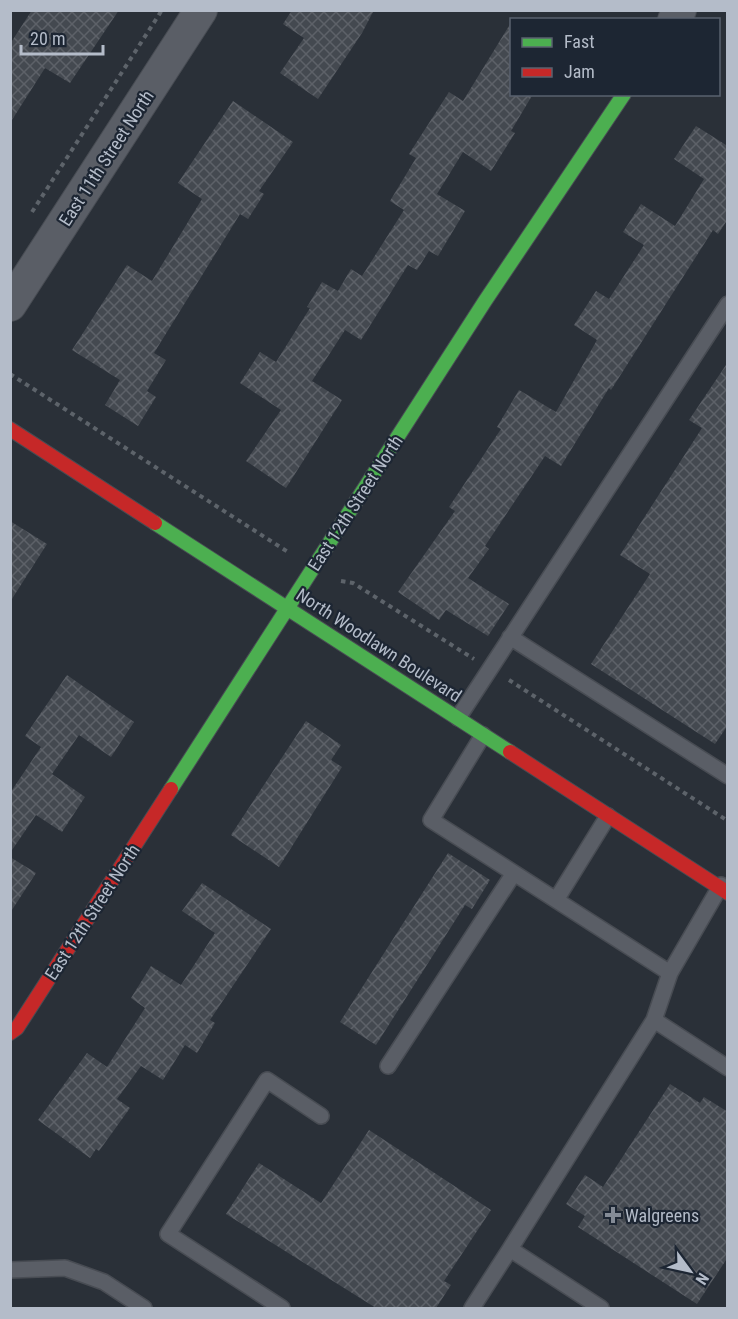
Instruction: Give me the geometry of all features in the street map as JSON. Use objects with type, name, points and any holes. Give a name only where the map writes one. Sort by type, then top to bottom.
[{"type":"street","name":"East 11th Street North","points":[[10,305],[201,10]]},
{"type":"street","name":"East 12th Street North","points":[[10,1033],[17,1028],[485,301],[623,96]]},
{"type":"street","name":"North Woodlawn Boulevard","points":[[10,429],[723,891]]},
{"type":"lane","points":[[458,718],[728,304]]},
{"type":"lane","points":[[510,637],[728,776]]},
{"type":"lane","points":[[483,735],[430,820],[670,973]]},
{"type":"lane","points":[[556,900],[608,816]]},
{"type":"lane","points":[[388,1066],[514,873]]},
{"type":"lane","points":[[472,1308],[654,1020],[670,973],[723,891],[728,874]]},
{"type":"lane","points":[[654,1020],[728,1068]]},
{"type":"lane","points":[[282,1308],[168,1234],[267,1080],[321,1116]]},
{"type":"lane","points":[[510,1249],[601,1308]]},
{"type":"lane","points":[[10,1270],[65,1268],[104,1282],[144,1308]]},
{"type":"path","points":[[29,216],[162,10]]},
{"type":"path","points":[[10,374],[330,579],[352,583],[490,668],[728,821]]},
{"type":"building","points":[[32,10],[119,10],[70,83],[45,68],[10,123],[10,44]]},
{"type":"building","points":[[292,10],[374,10],[362,33],[318,99],[280,73],[304,38],[283,24]]},
{"type":"building","points":[[510,24],[510,96],[532,96],[511,131],[515,133],[491,171],[463,152],[437,194],[465,211],[438,256],[429,251],[417,270],[408,265],[361,340],[345,330],[312,381],[342,400],[286,488],[246,461],[281,410],[240,383],[260,352],[276,362],[310,308],[307,307],[322,282],[338,291],[351,269],[362,276],[404,210],[390,201],[416,158],[409,154],[449,92],[463,101]]},
{"type":"building","points":[[233,101],[293,142],[259,191],[264,194],[248,219],[240,214],[154,353],[166,360],[147,391],[156,397],[138,426],[105,405],[120,380],[72,350],[127,265],[152,281],[202,199],[178,183]]},
{"type":"building","points":[[696,126],[726,145],[728,142],[728,219],[718,234],[713,230],[611,390],[609,388],[561,466],[545,456],[485,546],[489,549],[468,578],[509,604],[488,636],[446,610],[439,620],[398,592],[455,511],[449,507],[501,429],[497,427],[519,390],[556,412],[597,340],[574,325],[596,291],[609,299],[644,245],[623,232],[641,204],[675,226],[704,179],[674,159]]},
{"type":"building","points":[[728,362],[728,725],[715,744],[591,664],[650,574],[620,555],[702,428],[689,420]]},
{"type":"building","points":[[10,521],[47,544],[10,602]]},
{"type":"building","points":[[67,675],[134,722],[111,757],[79,735],[52,774],[85,797],[62,832],[36,815],[10,853],[10,793],[41,747],[25,736]]},
{"type":"building","points":[[306,721],[341,745],[331,760],[342,767],[279,867],[231,835]]},
{"type":"building","points":[[448,853],[490,880],[472,909],[465,905],[376,1045],[340,1022]]},
{"type":"building","points":[[10,857],[36,873],[10,913]]},
{"type":"building","points":[[202,883],[271,929],[210,1020],[215,1023],[197,1053],[185,1045],[163,1080],[141,1066],[117,1099],[130,1108],[99,1151],[96,1149],[90,1158],[38,1120],[87,1053],[107,1067],[145,1008],[131,998],[151,966],[181,985],[215,933],[182,911]]},
{"type":"building","name":"Walgreens","points":[[670,1084],[700,1103],[704,1097],[728,1112],[728,1257],[697,1304],[578,1227],[585,1216],[566,1204],[585,1175],[603,1187]]},
{"type":"building","points":[[369,1130],[491,1210],[444,1281],[451,1285],[436,1308],[376,1308],[226,1214],[259,1163],[321,1203]]},
{"type":"traffic: fast","points":[[171,789],[485,301],[623,96]]},
{"type":"traffic: fast","points":[[155,523],[510,752]]},
{"type":"traffic: jam","points":[[10,429],[155,523]]},
{"type":"traffic: jam","points":[[510,752],[728,893]]},
{"type":"traffic: jam","points":[[10,1033],[17,1028],[171,789]]},
{"type":"place","name":"Walgreens","points":[[613,1215]]}]
